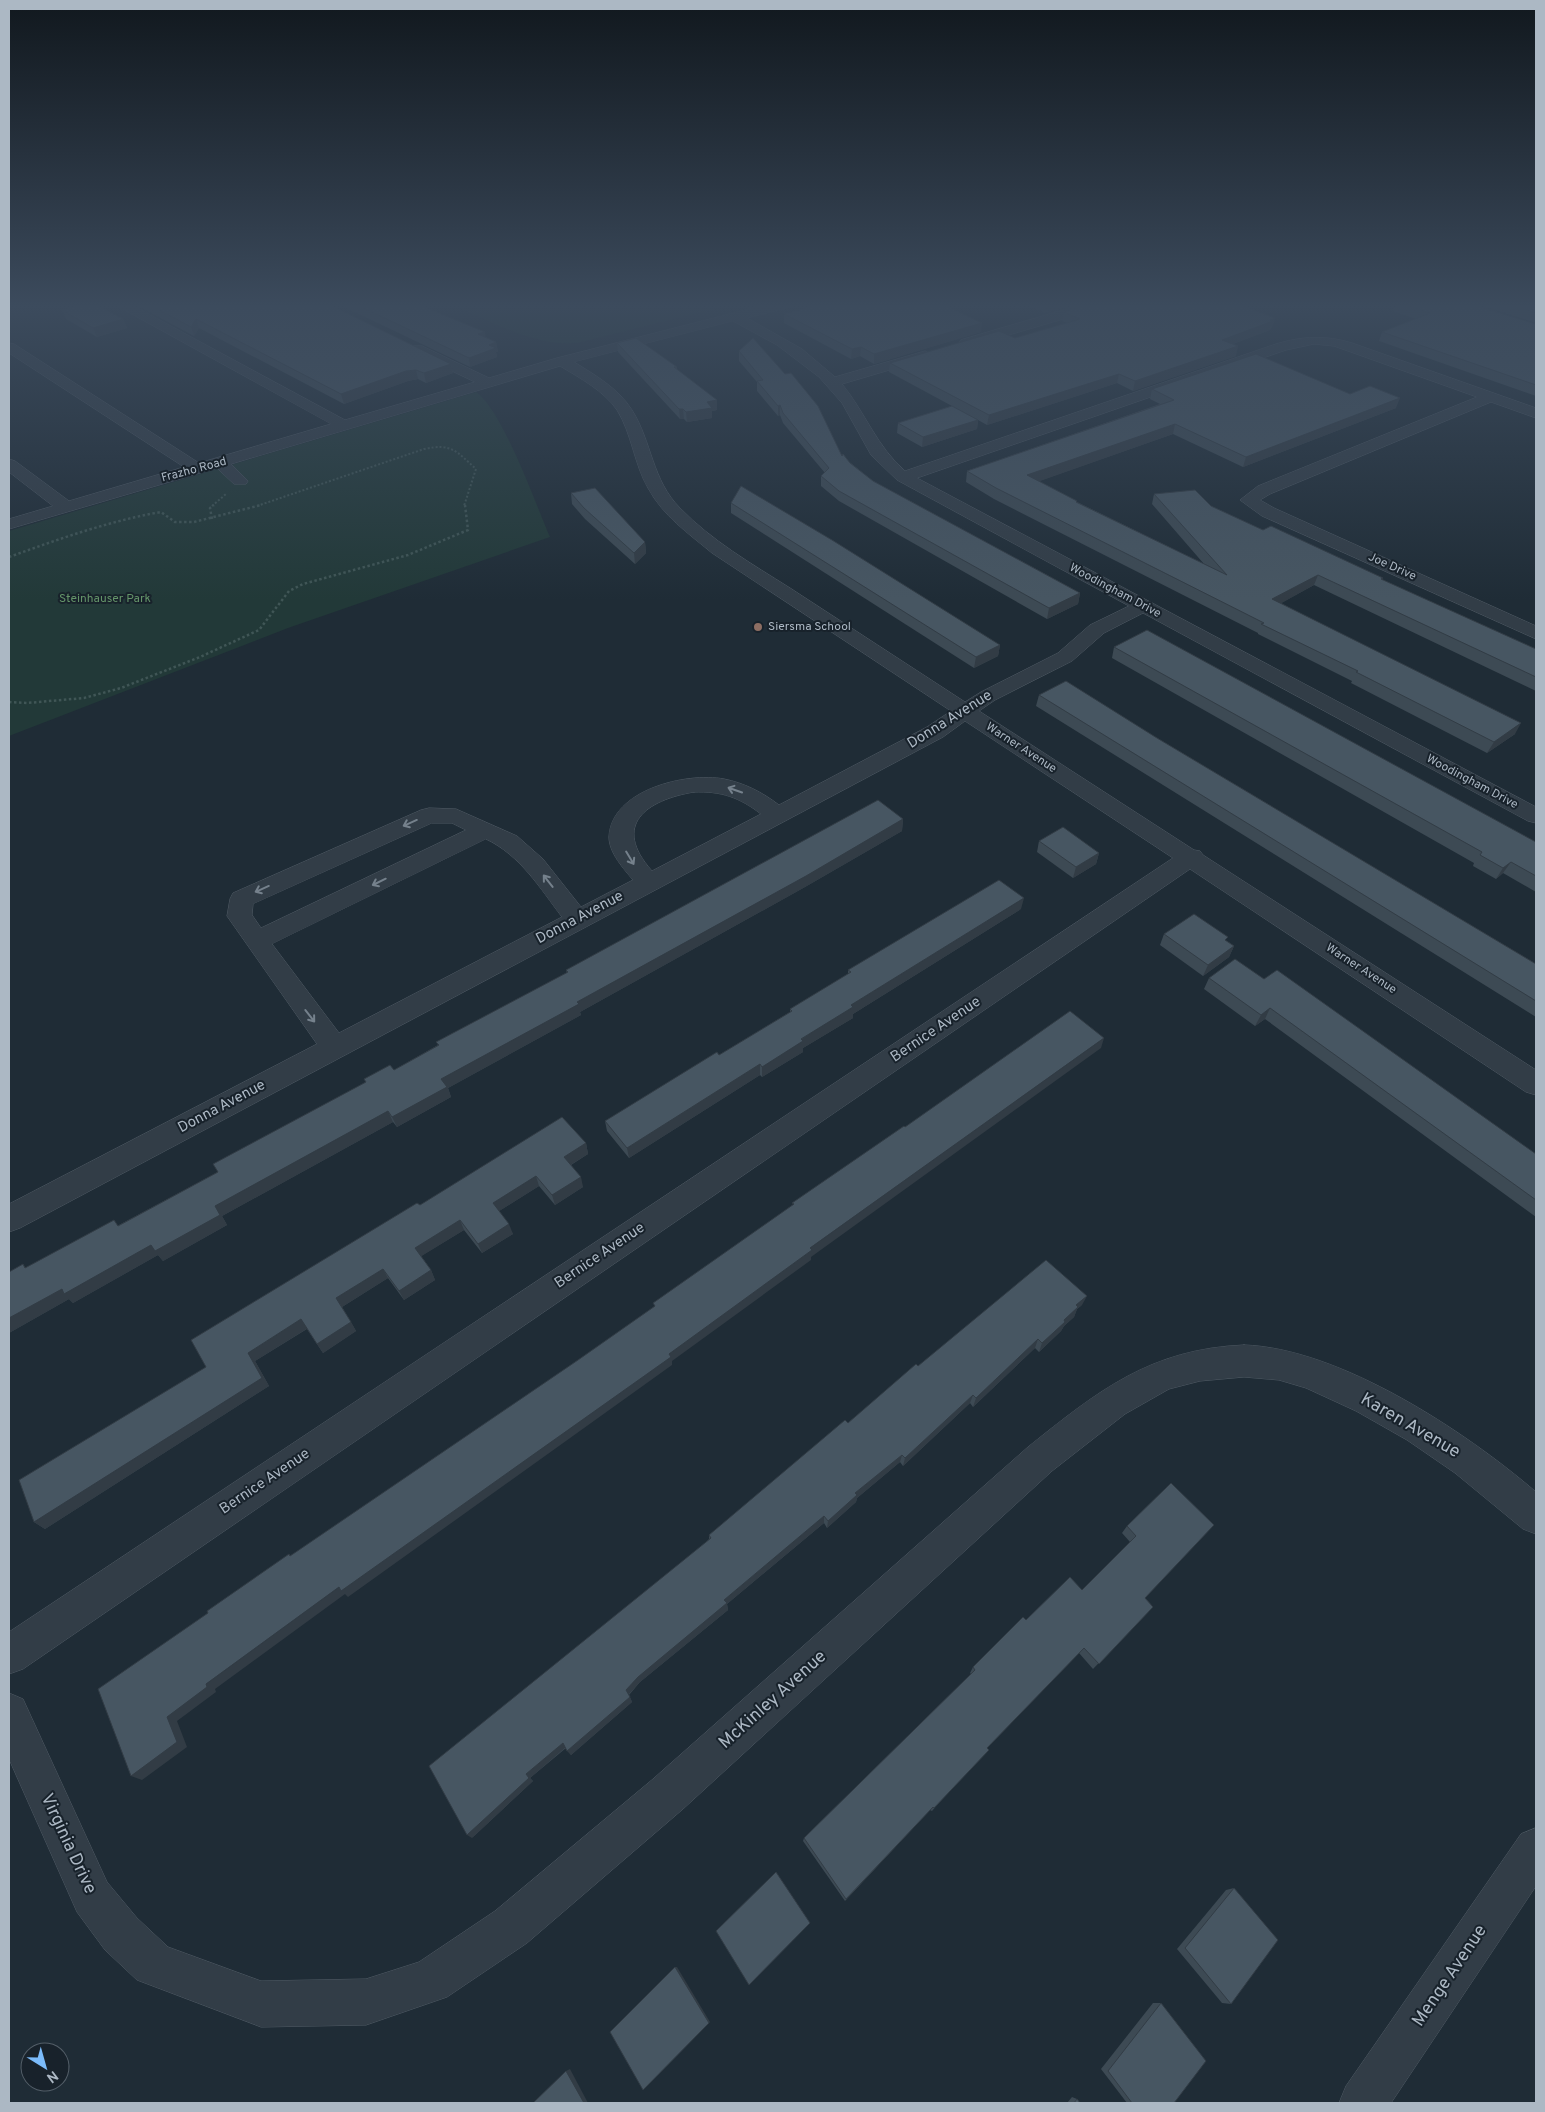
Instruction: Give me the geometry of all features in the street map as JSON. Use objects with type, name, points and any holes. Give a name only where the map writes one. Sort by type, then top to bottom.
[{"type":"street","points":[[95,403],[197,469]]},
{"type":"street","points":[[302,403],[345,426]]},
{"type":"street","name":"Frazho Road","points":[[9,524],[423,403]]},
{"type":"street","name":"Warner Avenue","points":[[618,403],[630,421],[651,480],[661,497],[686,523],[718,548],[966,713],[1192,857],[1536,1084]]},
{"type":"street","name":"Woodingham Drive","points":[[848,403],[857,415],[873,446],[885,462],[903,477],[1536,816]]},
{"type":"street","points":[[903,477],[1119,403]]},
{"type":"street","name":"Joe Drive","points":[[1477,403],[1264,490],[1248,500],[1268,512],[1536,633]]},
{"type":"street","points":[[1507,403],[1536,413]]},
{"type":"street","points":[[221,463],[240,482]]},
{"type":"street","points":[[9,464],[66,507]]},
{"type":"street","name":"Donna Avenue","points":[[9,1218],[935,732],[966,713],[988,696],[1065,657],[1097,629],[1143,606]]},
{"type":"street","points":[[648,882],[628,857],[621,838],[624,822],[638,805],[654,795],[675,788],[724,786],[760,801],[777,814]]},
{"type":"street","points":[[335,1048],[300,1003],[239,916],[242,898],[429,815],[456,816],[509,841],[535,865],[578,920]]},
{"type":"street","points":[[256,941],[486,830]]},
{"type":"street","name":"Bernice Avenue","points":[[9,1655],[1192,857]]},
{"type":"street","name":"McKinley Avenue","points":[[261,2004],[366,2002],[431,1981],[511,1927],[668,1794],[1040,1459],[1103,1409],[1162,1376],[1208,1363],[1270,1363]]},
{"type":"street","name":"Karen Avenue","points":[[1270,1363],[1318,1377],[1375,1402],[1456,1451],[1508,1491],[1536,1516]]},
{"type":"street","name":"Virginia Drive","points":[[9,1713],[92,1897],[121,1934],[153,1964],[261,2004]]},
{"type":"street","name":"Menge Avenue","points":[[1363,2103],[1536,1849]]},
{"type":"path","points":[[9,557],[70,535],[137,516],[161,512],[175,522],[194,522],[212,519],[288,497],[324,482],[424,449],[442,445],[453,448],[476,469],[464,507],[468,530],[451,539],[400,557],[303,584],[288,591],[259,630],[200,657],[121,688],[84,698],[27,703],[9,702]]},
{"type":"path","points":[[212,519],[210,508],[240,482]]},
{"type":"green space","name":"Steinhauser Park","points":[[441,403],[486,403],[497,417],[518,459],[550,537],[288,628],[9,736],[9,531]]},
{"type":"building","points":[[673,403],[707,403],[712,408],[686,412],[683,409],[679,409]]},
{"type":"building","points":[[775,403],[815,403],[842,456],[843,454],[850,463],[873,481],[1080,593],[1049,608],[839,491],[821,476],[829,468],[783,413],[780,405],[778,406]]},
{"type":"building","points":[[965,403],[1028,403],[989,415]]},
{"type":"building","points":[[1167,403],[1388,403],[1246,457],[1175,424],[1027,475],[1076,502],[1227,575],[1154,494],[1195,490],[1211,506],[1263,530],[1271,526],[1383,578],[1381,579],[1536,649],[1536,677],[1318,575],[1272,599],[1521,723],[1494,742],[1356,672],[1358,671],[1261,624],[1264,623],[996,488],[967,471]]},
{"type":"building","points":[[952,406],[978,420],[923,437],[898,423]]},
{"type":"building","points":[[741,486],[832,540],[1000,645],[976,657],[731,503]]},
{"type":"building","points":[[595,488],[645,542],[634,553],[584,508],[571,493]]},
{"type":"building","points":[[1147,630],[1536,842],[1536,876],[1511,862],[1503,868],[1480,855],[1482,852],[1114,647]]},
{"type":"building","points":[[1066,681],[1157,738],[1536,964],[1536,1001],[1039,695]]},
{"type":"building","points":[[878,800],[903,819],[806,876],[577,1002],[579,1004],[441,1079],[447,1087],[392,1117],[388,1111],[215,1206],[220,1215],[155,1251],[151,1245],[64,1294],[62,1289],[9,1318],[9,1272],[23,1264],[25,1268],[114,1220],[118,1226],[218,1172],[213,1164],[366,1082],[364,1079],[390,1065],[394,1070],[439,1045],[436,1042],[568,972],[566,970]]},
{"type":"building","points":[[1063,827],[1099,853],[1076,867],[1039,841]]},
{"type":"building","points":[[999,880],[1024,898],[851,1005],[853,1007],[801,1039],[803,1041],[762,1067],[760,1064],[627,1148],[605,1121],[717,1052],[719,1055],[792,1011],[790,1009],[851,972],[848,970]]},
{"type":"building","points":[[1194,914],[1228,937],[1225,940],[1234,946],[1208,965],[1164,934]]},
{"type":"building","points":[[1235,959],[1264,979],[1277,970],[1536,1154],[1536,1200],[1270,1008],[1261,1015],[1209,978]]},
{"type":"building","points":[[1070,1011],[1104,1038],[810,1248],[812,1250],[669,1354],[671,1357],[341,1591],[339,1587],[206,1684],[207,1687],[167,1717],[177,1742],[131,1776],[98,1689],[289,1554],[290,1556],[578,1360],[655,1306],[653,1303],[794,1204],[792,1203],[905,1127]]},
{"type":"building","points":[[562,1117],[586,1143],[564,1157],[581,1177],[552,1195],[536,1176],[493,1203],[509,1224],[478,1244],[460,1220],[415,1248],[431,1270],[399,1291],[383,1269],[336,1298],[351,1322],[317,1344],[301,1319],[248,1353],[262,1378],[34,1522],[19,1480],[206,1367],[191,1340],[417,1203],[420,1205]]},
{"type":"building","points":[[1046,1260],[1087,1296],[1076,1305],[1078,1307],[1064,1320],[1065,1322],[1042,1343],[1038,1339],[976,1398],[973,1395],[905,1458],[902,1455],[855,1493],[857,1495],[828,1521],[824,1516],[724,1600],[727,1603],[638,1677],[626,1690],[630,1697],[567,1751],[563,1743],[526,1774],[529,1778],[467,1835],[429,1766],[711,1538],[709,1535],[845,1420],[848,1423],[916,1364],[918,1366]]},
{"type":"building","points":[[1171,1483],[1214,1525],[1145,1598],[1153,1607],[1099,1664],[1084,1648],[987,1748],[989,1750],[846,1899],[804,1838],[975,1670],[973,1667],[1023,1617],[1026,1620],[1070,1577],[1082,1590],[1136,1536],[1127,1526]]},
{"type":"building","points":[[776,1872],[810,1923],[749,1985],[716,1931]]},
{"type":"building","points":[[1234,1888],[1278,1940],[1231,2004],[1185,1948]]},
{"type":"building","points":[[675,1967],[709,2023],[643,2090],[610,2032]]},
{"type":"building","points":[[1161,2003],[1206,2061],[1174,2103],[1132,2103],[1108,2071]]},
{"type":"building","points":[[566,2071],[584,2103],[533,2103]]},
{"type":"place","name":"Siersma School","points":[[758,627]]}]
